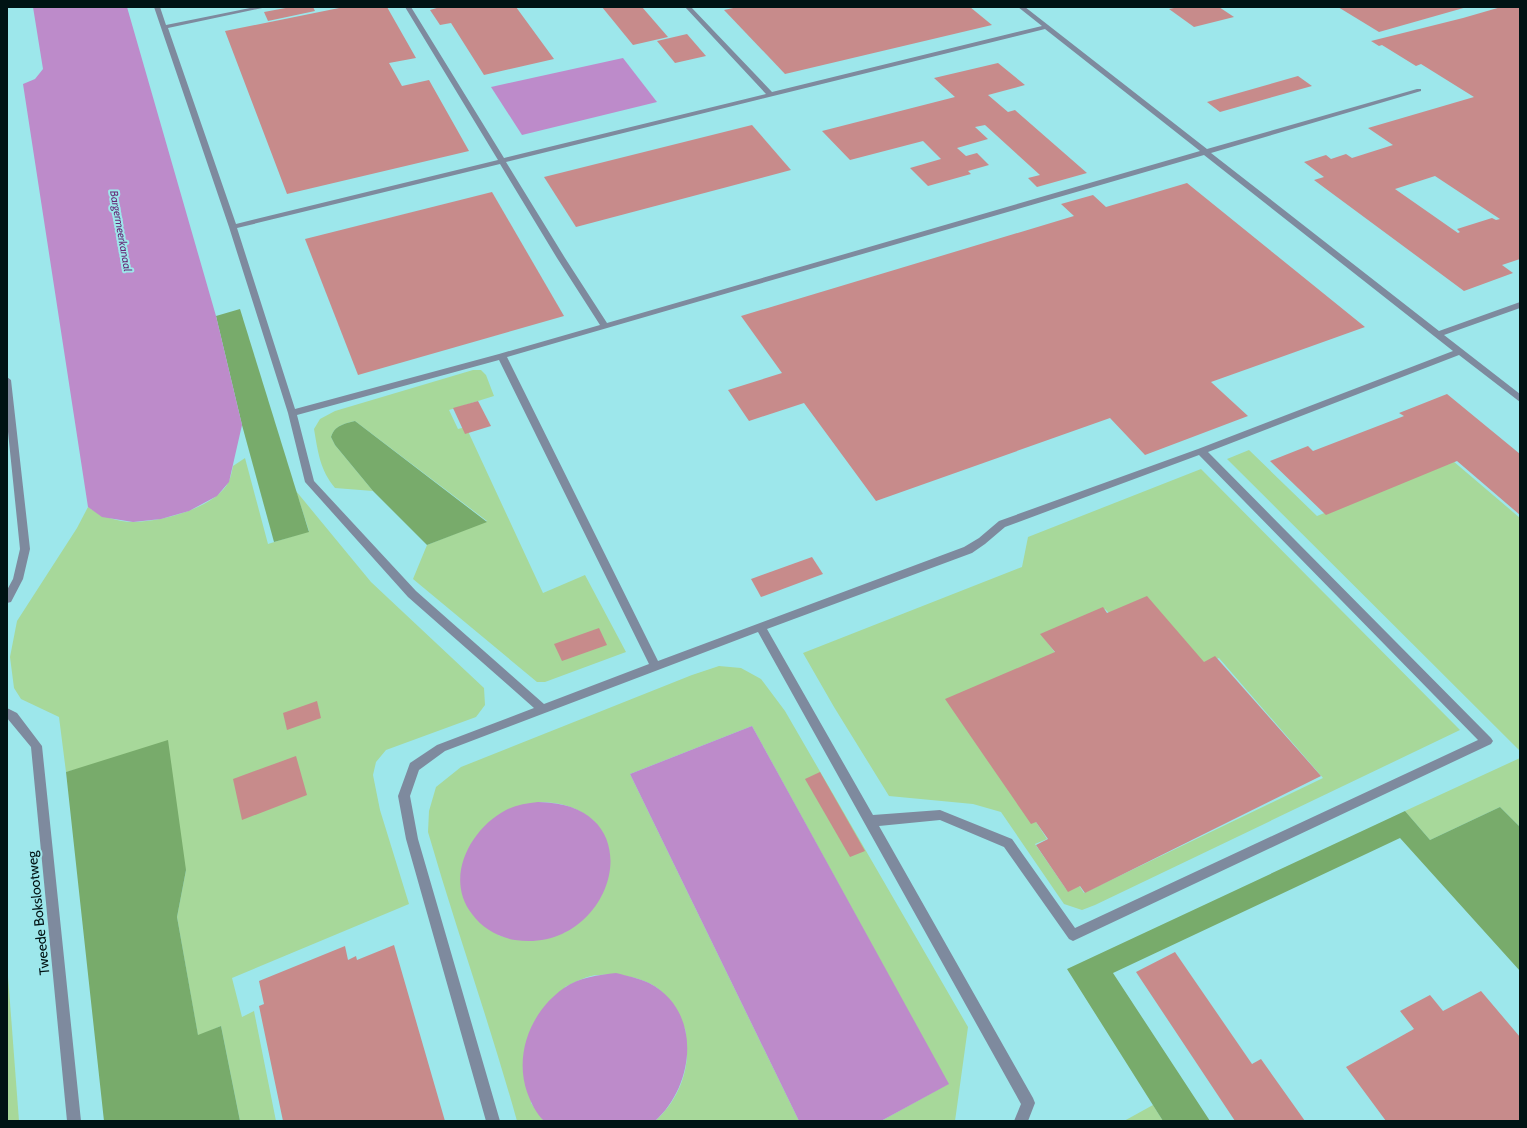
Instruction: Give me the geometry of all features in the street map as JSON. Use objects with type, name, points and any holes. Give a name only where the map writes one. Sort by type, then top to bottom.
[{"type":"street","points":[[157,7],[234,227],[292,413],[310,482],[412,594],[543,709]]},
{"type":"street","points":[[164,27],[264,7]]},
{"type":"street","points":[[408,7],[501,161],[605,326]]},
{"type":"street","points":[[688,7],[771,95]]},
{"type":"street","points":[[1021,7],[1520,399]]},
{"type":"street","points":[[234,227],[1047,27]]},
{"type":"street","points":[[292,413],[502,356],[1419,90]]},
{"type":"street","points":[[1437,335],[1520,305]]},
{"type":"street","points":[[493,1121],[412,839],[404,796],[414,767],[441,748],[655,666],[968,550],[982,541],[1002,524],[1201,451],[1459,352]]},
{"type":"street","points":[[502,356],[655,666]]},
{"type":"street","points":[[7,380],[25,549],[18,579],[7,599]]},
{"type":"street","points":[[870,821],[940,815],[1008,843],[1073,935],[1487,741],[1201,451]]},
{"type":"street","points":[[761,627],[1028,1103],[1021,1121]]},
{"type":"street","name":"Tweede Bokslootweg","points":[[7,713],[13,716],[36,746],[74,1121]]},
{"type":"green space","points":[[240,309],[309,532],[274,542],[242,425],[216,316]]},
{"type":"green space","points":[[473,370],[481,370],[486,375],[494,396],[449,410],[458,429],[466,427],[543,593],[585,575],[626,652],[545,682],[537,682],[413,579],[427,545],[487,521],[355,421],[337,427],[331,437],[335,445],[373,491],[335,488],[326,474],[320,460],[314,429],[320,419],[335,411]]},
{"type":"green space","points":[[355,421],[487,522],[427,545],[373,491],[335,445],[331,437],[337,427]]},
{"type":"green space","points":[[1249,450],[1317,516],[1453,461],[1520,518],[1520,751],[1227,459]]},
{"type":"green space","points":[[245,458],[268,544],[309,531],[296,491],[371,582],[484,688],[485,705],[476,717],[386,750],[376,762],[373,775],[380,810],[409,904],[232,978],[242,1017],[254,1011],[276,1121],[240,1121],[221,1026],[198,1036],[177,917],[186,870],[98,764],[66,772],[59,717],[21,699],[14,688],[10,657],[17,621],[77,528],[88,507],[109,518],[127,522],[158,519],[187,512],[213,499],[223,491],[229,481],[233,466]]},
{"type":"green space","points":[[1201,469],[1460,730],[1095,905],[1082,910],[1064,904],[1001,812],[973,804],[889,796],[834,707],[803,653],[1022,567],[1028,537]],"holes":[[[1105,609],[1110,614],[1204,664],[1219,658],[1323,778],[1084,893],[1078,884],[1066,889],[1035,844],[1047,839],[1036,822],[1056,654],[1041,634]]]},
{"type":"green space","points":[[719,666],[741,668],[761,679],[785,711],[968,1027],[955,1121],[881,1121],[948,1084],[752,726],[630,774],[799,1121],[655,1121],[670,1104],[681,1084],[687,1050],[685,1030],[663,993],[649,983],[625,976],[595,975],[565,987],[531,1103],[544,1121],[517,1121],[428,832],[429,811],[436,787],[461,767],[692,675]],"holes":[[[538,802],[568,806],[588,816],[594,821],[565,932],[540,939],[515,939],[498,935]]]},
{"type":"green space","points":[[168,740],[186,870],[177,917],[198,1035],[221,1026],[240,1121],[104,1121],[66,772]]},
{"type":"green space","points":[[1520,758],[1520,827],[1500,807],[1430,840],[1405,811]]},
{"type":"green space","points":[[1500,807],[1520,827],[1520,971],[1400,838],[1113,973],[1210,1121],[1163,1121],[1067,969],[1405,811],[1430,840]]},
{"type":"green space","points":[[7,963],[19,1121],[7,1121]]},
{"type":"green space","points":[[1153,1105],[1163,1121],[1124,1121]]},
{"type":"water","name":"Bargermeerkanaal","points":[[33,7],[127,7],[216,316],[242,425],[229,482],[217,496],[189,511],[161,519],[133,522],[102,517],[88,507],[23,84],[35,79],[43,69]]},
{"type":"water","points":[[623,58],[657,102],[522,135],[491,87]]},
{"type":"water","points":[[752,726],[949,1084],[881,1121],[799,1121],[630,774]]},
{"type":"water","points":[[538,802],[576,809],[599,826],[610,850],[609,877],[597,903],[577,925],[549,938],[515,940],[503,937],[486,928],[472,914],[464,900],[460,885],[461,870],[465,856],[472,842],[493,818],[514,807]]},
{"type":"water","points":[[616,973],[637,978],[649,983],[666,995],[678,1011],[685,1029],[687,1049],[685,1069],[679,1088],[668,1106],[655,1121],[544,1121],[532,1104],[527,1092],[524,1078],[524,1048],[534,1021],[552,998],[570,984],[589,977]]},
{"type":"building","points":[[291,7],[313,7],[315,11],[268,21],[264,12]]},
{"type":"building","points":[[344,7],[387,7],[416,58],[389,63],[402,86],[429,80],[469,151],[287,194],[225,31]]},
{"type":"building","points":[[440,7],[516,7],[554,59],[484,75],[451,23],[440,25],[430,10]]},
{"type":"building","points":[[602,7],[642,7],[668,37],[633,45]]},
{"type":"building","points":[[738,7],[970,7],[992,25],[785,74],[724,10]]},
{"type":"building","points":[[1179,7],[1219,7],[1234,17],[1194,27],[1169,9]]},
{"type":"building","points":[[1338,7],[1467,7],[1379,32]]},
{"type":"building","points":[[1501,7],[1520,7],[1520,259],[1502,265],[1513,273],[1464,291],[1314,180],[1324,177],[1304,162],[1326,155],[1331,159],[1346,154],[1352,158],[1393,145],[1368,128],[1474,97],[1421,64],[1416,66],[1382,45],[1379,46],[1371,41]],"holes":[[[1435,176],[1500,219],[1496,220],[1492,218],[1457,229],[1460,232],[1458,233],[1395,189]]]},
{"type":"building","points":[[687,34],[706,56],[675,63],[657,41]]},
{"type":"building","points":[[998,63],[1025,85],[988,95],[1008,112],[1015,110],[1087,173],[1037,187],[1028,178],[1040,175],[985,125],[975,127],[988,139],[957,148],[966,156],[977,153],[989,165],[968,171],[971,174],[928,186],[910,168],[941,159],[923,141],[850,160],[822,131],[955,97],[934,78]]},
{"type":"building","points":[[1298,76],[1312,86],[1220,112],[1207,102]]},
{"type":"building","points":[[752,125],[791,170],[576,227],[544,177]]},
{"type":"building","points":[[1187,183],[1365,327],[1211,382],[1248,416],[1145,455],[1110,418],[876,501],[804,403],[749,421],[728,390],[782,373],[741,316],[1074,216],[1061,204],[1093,195],[1106,207]]},
{"type":"building","points":[[492,192],[564,316],[358,375],[305,239]]},
{"type":"building","points":[[1447,394],[1520,454],[1520,515],[1457,461],[1326,515],[1270,461],[1308,446],[1313,451],[1404,416],[1399,413]]},
{"type":"building","points":[[478,401],[491,426],[465,434],[453,408]]},
{"type":"building","points":[[812,557],[823,574],[761,597],[751,579]]},
{"type":"building","points":[[1147,596],[1204,662],[1215,656],[1321,776],[1085,893],[1080,886],[1068,892],[1036,845],[1048,839],[1036,822],[1031,824],[945,699],[1055,652],[1040,634],[1103,607],[1107,613]]},
{"type":"building","points":[[599,628],[607,645],[562,661],[554,644]]},
{"type":"building","points":[[317,701],[321,718],[287,730],[283,713]]},
{"type":"building","points":[[296,756],[307,795],[242,820],[233,779]]},
{"type":"building","points":[[820,772],[865,851],[850,857],[805,779]]},
{"type":"building","points":[[394,945],[445,1121],[283,1121],[259,1006],[264,1004],[259,981],[345,946],[348,960],[356,956],[357,960]]},
{"type":"building","points":[[1175,952],[1252,1064],[1261,1059],[1305,1121],[1235,1121],[1136,972]]},
{"type":"building","points":[[1481,991],[1520,1037],[1520,1121],[1386,1121],[1346,1067],[1414,1029],[1400,1011],[1430,995],[1443,1011]]}]
